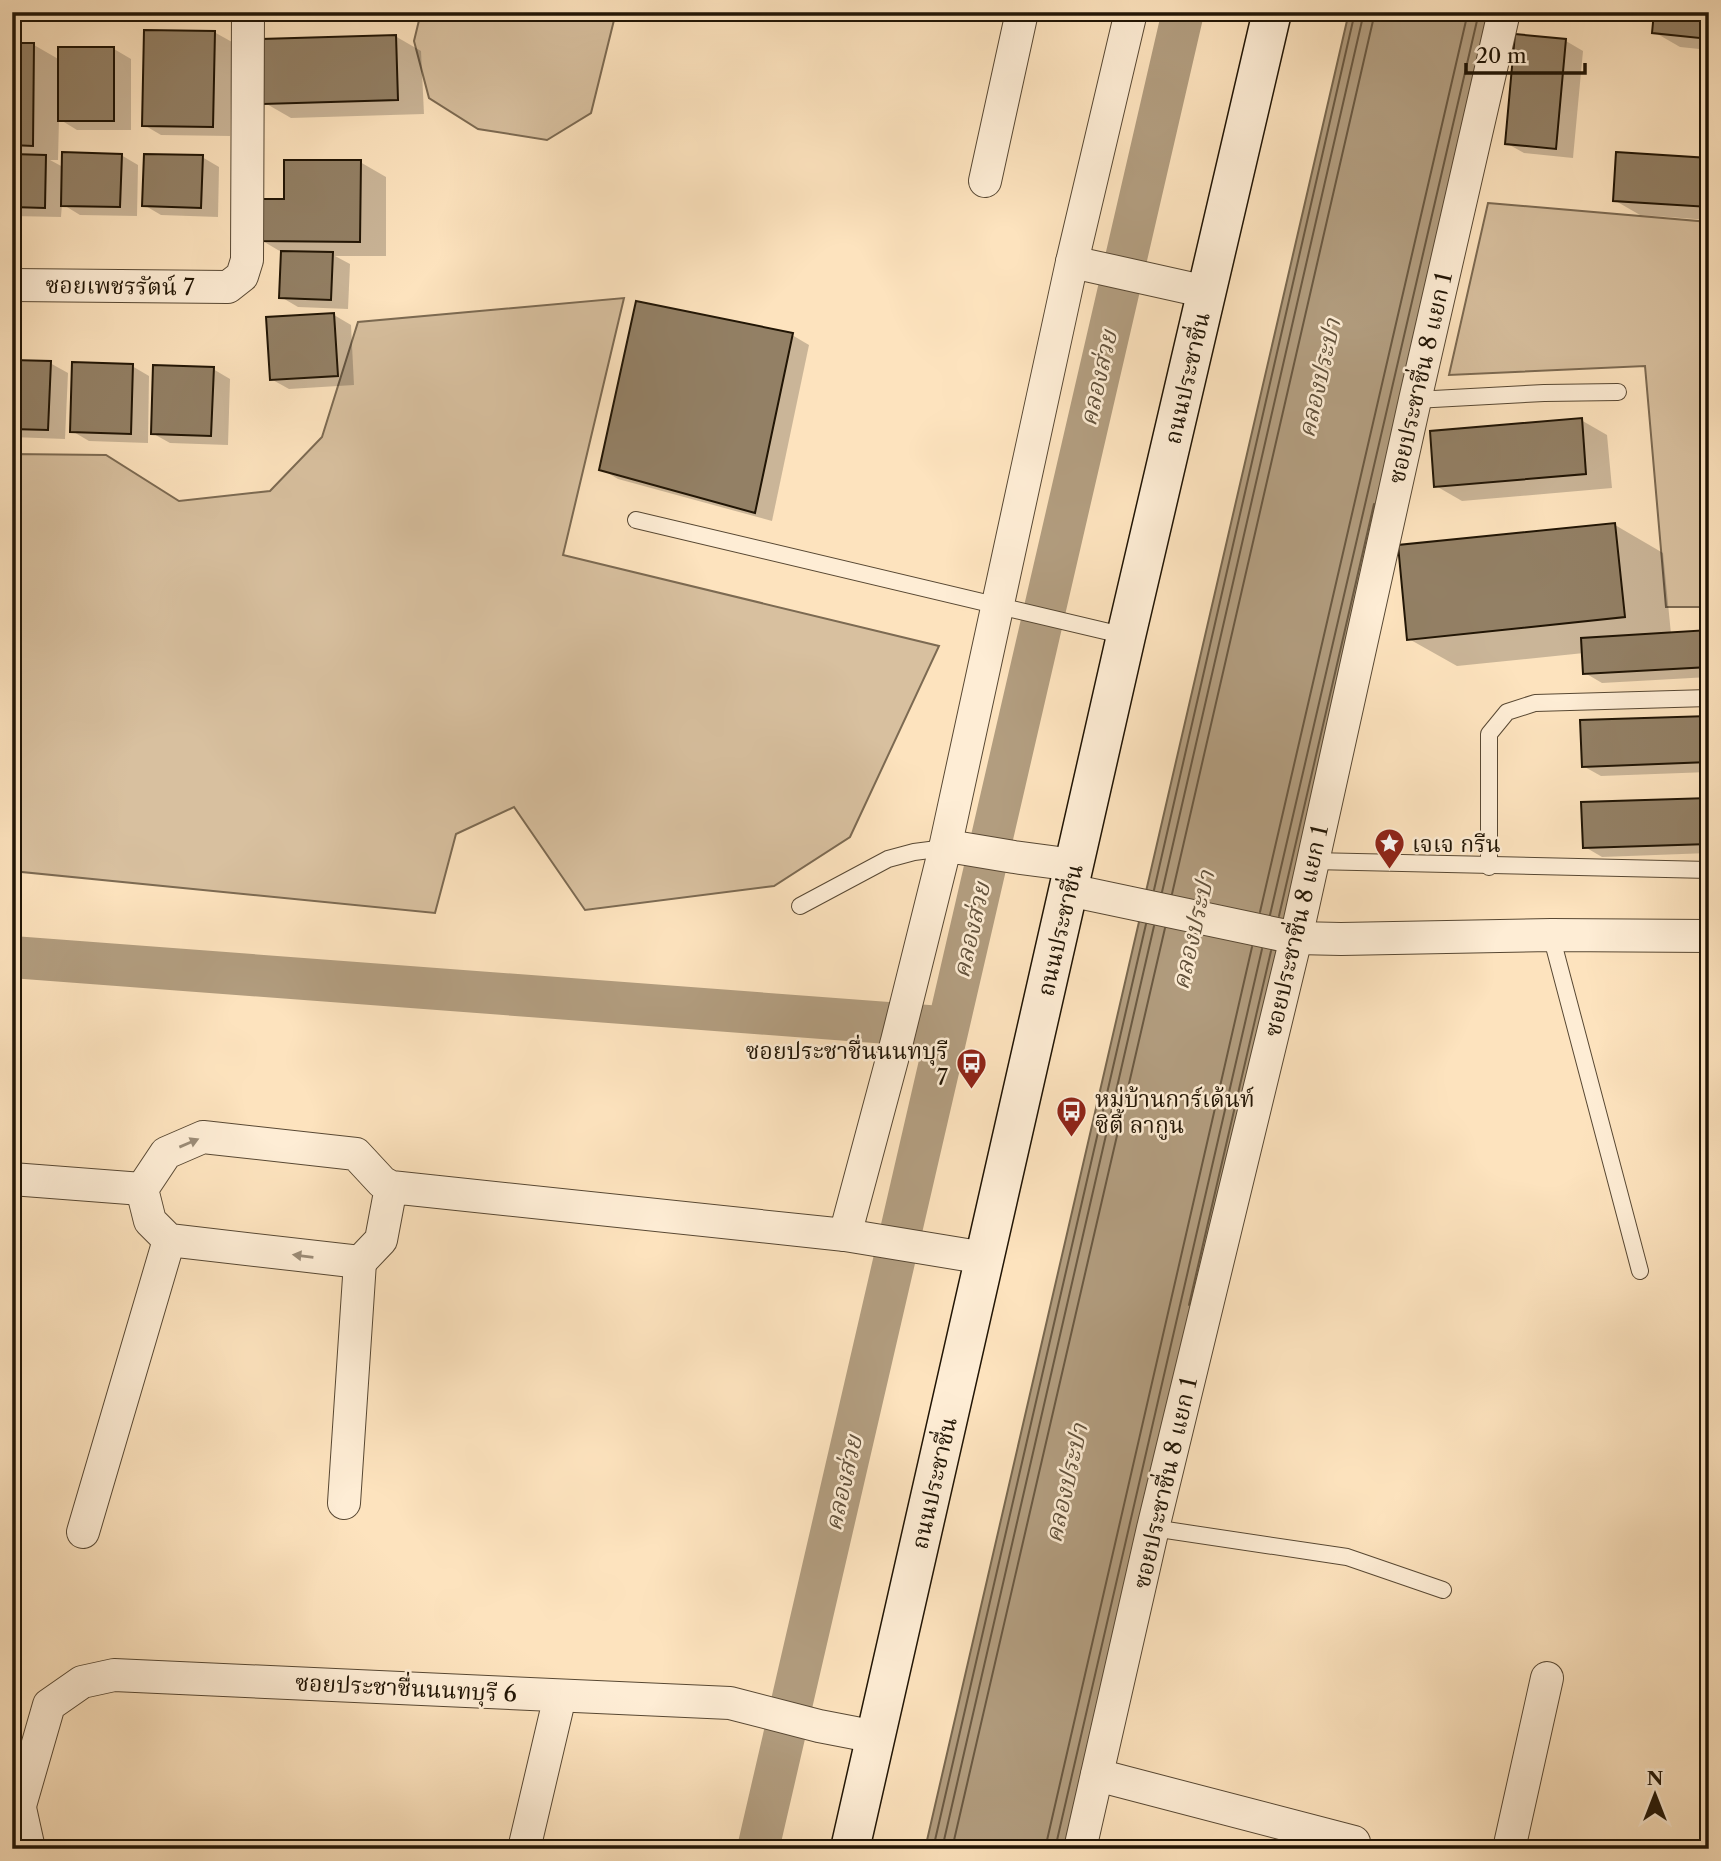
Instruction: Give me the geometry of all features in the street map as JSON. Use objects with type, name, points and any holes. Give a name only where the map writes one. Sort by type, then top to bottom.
[{"type":"main road","name":"ถนนประชาชื่น","points":[[850,1849],[1126,636],[1272,12]]},
{"type":"street","name":"ซอยเพชรรัตน์ 7","points":[[12,285],[229,287],[242,276],[247,260],[248,12]]},
{"type":"street","points":[[985,181],[1022,12]]},
{"type":"street","points":[[857,1237],[897,1041],[953,848],[1008,609],[1083,265],[1131,12]]},
{"type":"street","name":"ซอยประชาชื่น 8 แยก 1","points":[[1080,1849],[1153,1528],[1312,861],[1504,12]]},
{"type":"street","points":[[1083,265],[1207,292]]},
{"type":"street","points":[[953,848],[1014,858],[1072,878],[1128,904],[1292,937],[1340,939],[1551,934],[1709,936]]},
{"type":"street","points":[[360,1262],[169,1240],[150,1221],[142,1189],[166,1153],[203,1137],[356,1154],[382,1182],[391,1187],[857,1237],[985,1258]]},
{"type":"street","points":[[12,1179],[142,1189]]},
{"type":"street","points":[[344,1503],[360,1262],[381,1240],[391,1187]]},
{"type":"street","points":[[83,1532],[169,1240]]},
{"type":"street","name":"ซอยประชาชื่นนนทบุรี 6","points":[[19,1809],[49,1705],[82,1682],[114,1675],[730,1703],[819,1726],[876,1737]]},
{"type":"street","points":[[1509,1849],[1547,1678]]},
{"type":"street","points":[[524,1849],[560,1696]]},
{"type":"street","points":[[12,1764],[29,1849]]},
{"type":"street","points":[[1097,1774],[1354,1842]]},
{"type":"lane","points":[[1415,400],[1618,392]]},
{"type":"lane","points":[[636,520],[1126,636]]},
{"type":"lane","points":[[1489,867],[1489,734],[1507,712],[1535,704],[1709,698]]},
{"type":"lane","points":[[800,906],[888,859],[914,852],[953,848]]},
{"type":"lane","points":[[1312,861],[1709,870]]},
{"type":"lane","points":[[1551,934],[1640,1271]]},
{"type":"lane","points":[[1153,1528],[1347,1557],[1443,1590]]},
{"type":"shaded area","points":[[421,12],[616,12],[591,113],[547,140],[478,129],[429,98],[414,41]]},
{"type":"shaded area","points":[[1488,203],[1709,222],[1709,607],[1666,607],[1645,366],[1449,375]]},
{"type":"shaded area","points":[[624,298],[563,555],[939,646],[850,837],[774,886],[585,910],[514,807],[456,834],[435,913],[12,871],[12,454],[106,455],[179,501],[270,491],[322,437],[358,322]]},
{"type":"water","name":"คลองประปา","points":[[1349,12],[1495,12],[1071,1849],[925,1849]]},
{"type":"building","points":[[1654,12],[1709,12],[1709,39],[1652,33]]},
{"type":"building","points":[[144,30],[215,31],[213,127],[142,126]]},
{"type":"building","points":[[1515,34],[1566,39],[1556,149],[1505,144]]},
{"type":"building","points":[[396,35],[398,100],[263,104],[261,39]]},
{"type":"building","points":[[12,43],[34,43],[33,146],[12,145]]},
{"type":"building","points":[[58,47],[114,47],[114,121],[58,121]]},
{"type":"building","points":[[62,152],[122,154],[120,207],[61,206]]},
{"type":"building","points":[[1616,152],[1709,158],[1709,207],[1613,201]]},
{"type":"building","points":[[12,154],[46,155],[45,208],[12,207]]},
{"type":"building","points":[[144,154],[203,155],[201,208],[142,206]]},
{"type":"building","points":[[284,160],[361,160],[360,242],[259,241],[260,199],[284,199]]},
{"type":"building","points":[[281,251],[333,252],[331,300],[279,298]]},
{"type":"building","points":[[636,301],[793,333],[755,513],[599,470]]},
{"type":"building","points":[[334,313],[338,376],[270,380],[266,317]]},
{"type":"building","points":[[12,360],[51,361],[48,430],[12,429]]},
{"type":"building","points":[[72,362],[133,364],[131,434],[70,432]]},
{"type":"building","points":[[153,365],[214,367],[211,436],[151,434]]},
{"type":"building","points":[[1582,418],[1586,474],[1434,487],[1430,431]]},
{"type":"building","points":[[1615,523],[1625,617],[1407,640],[1398,545]]},
{"type":"building","points":[[1709,630],[1709,667],[1583,674],[1581,638]]},
{"type":"building","points":[[1709,716],[1709,762],[1582,767],[1580,720]]},
{"type":"building","points":[[1709,798],[1709,844],[1583,848],[1581,802]]},
{"type":"waterway","name":"คลองส่วย","points":[[758,1849],[1183,12]]},
{"type":"waterway","points":[[12,957],[941,1027]]},
{"type":"place","name":"เจเจ กรีน","points":[[1389,871]]},
{"type":"place","name":"ซอยประชาชื่นนนทบุรี 7","points":[[971,1091]]},
{"type":"place","name":"หมู่บ้านการ์เด้นท์ ซิตี้ ลากูน","points":[[1072,1139]]}]
